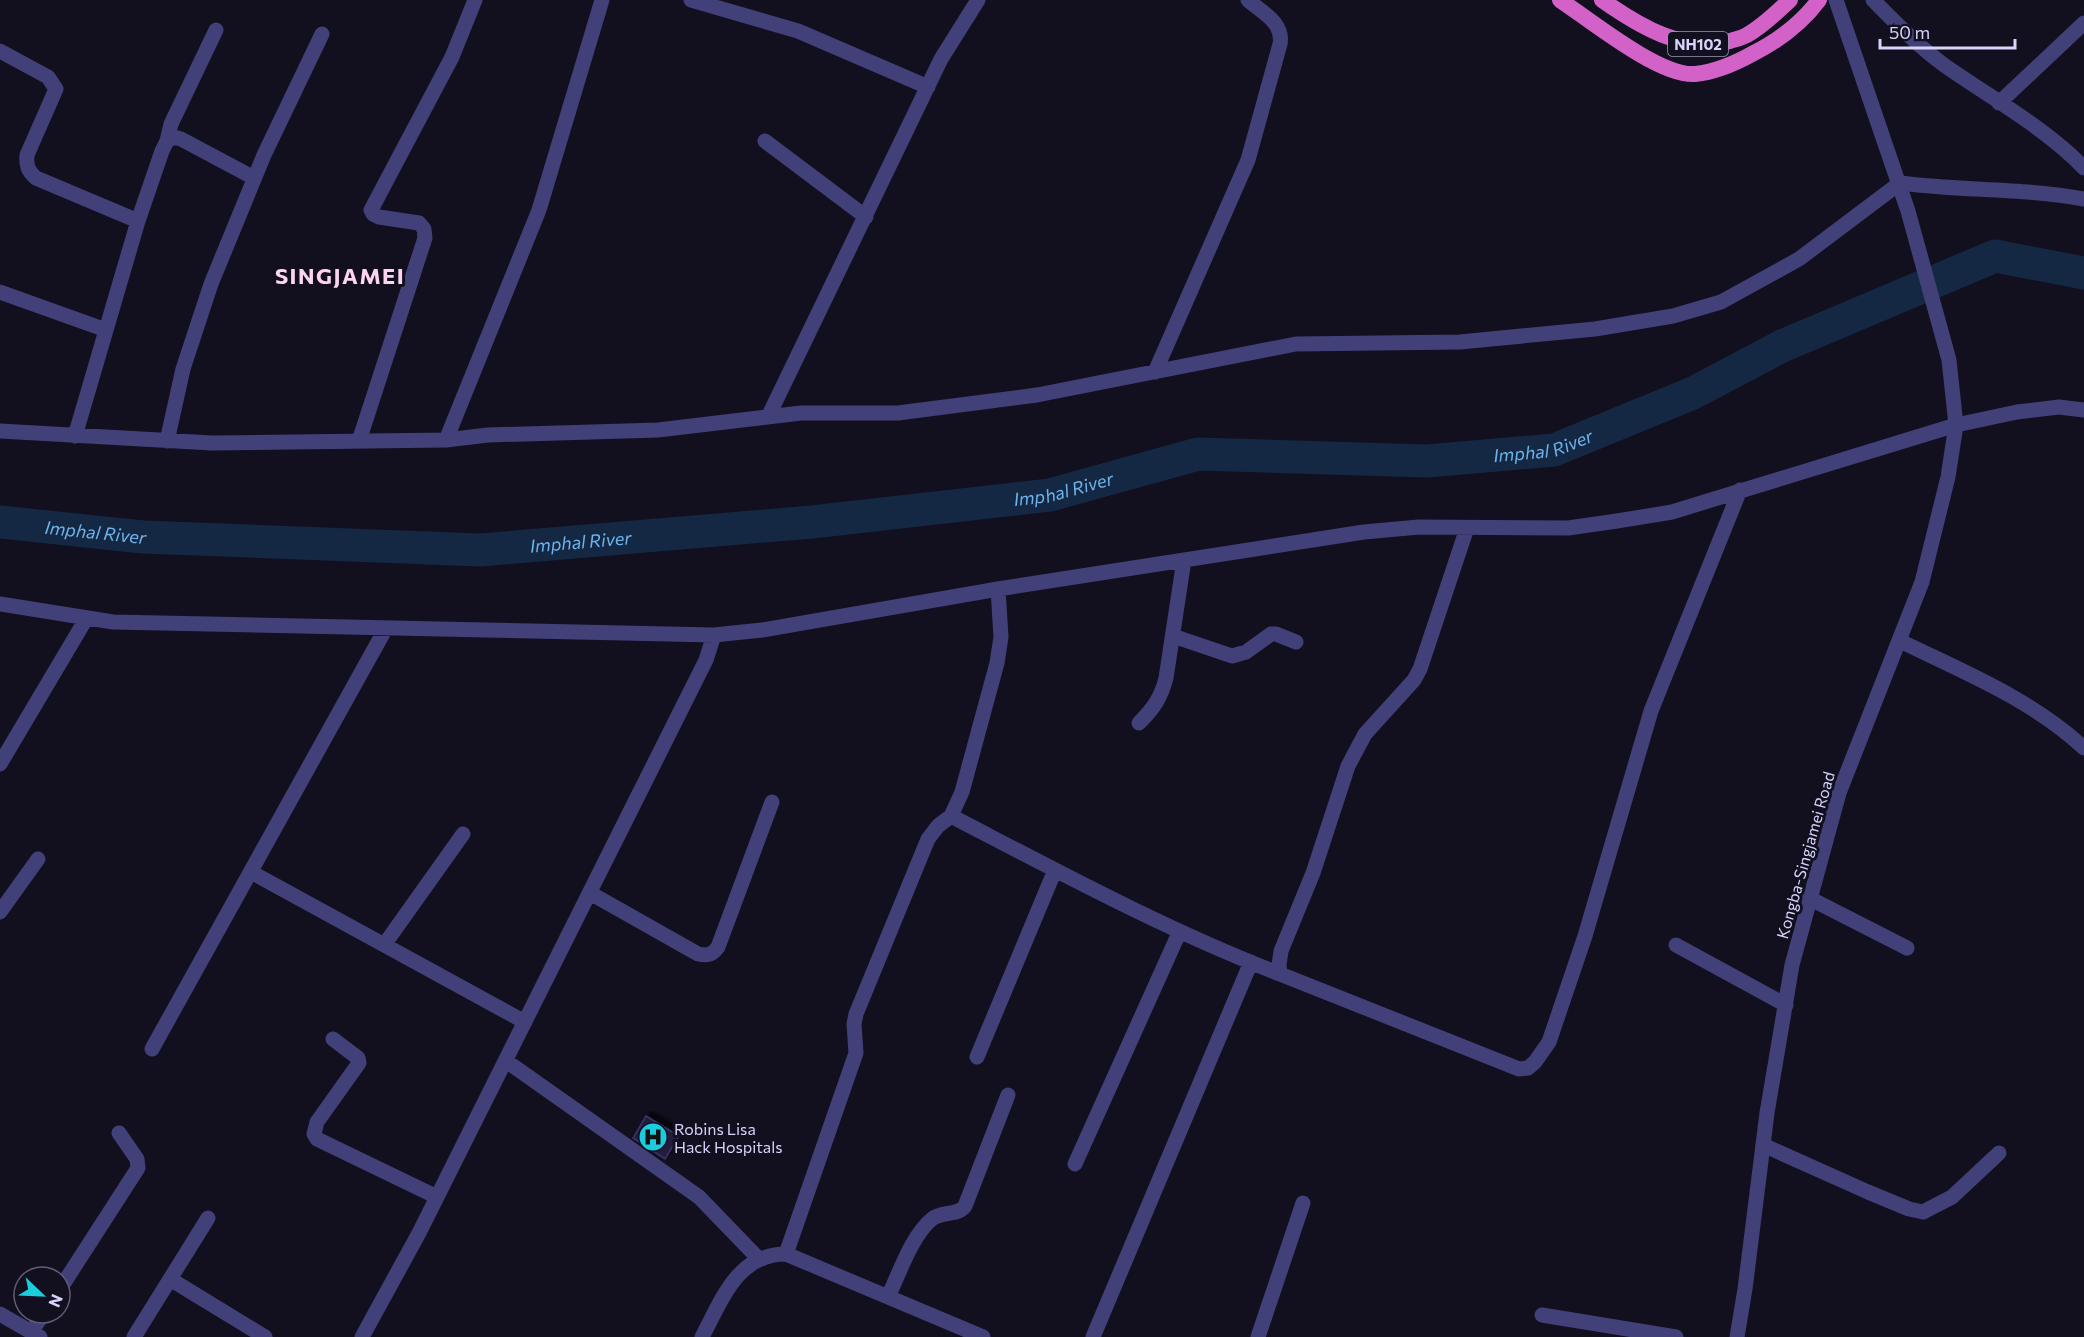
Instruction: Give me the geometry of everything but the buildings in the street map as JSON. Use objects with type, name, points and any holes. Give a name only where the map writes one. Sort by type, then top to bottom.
[{"type":"highway","name":"NH102","points":[[1560,0],[1657,64],[1676,72],[1694,74],[1735,63],[1760,50],[1796,26],[1819,0]]},
{"type":"highway","name":"NH102","points":[[1602,0],[1661,35],[1691,44],[1720,44],[1745,37],[1790,0]]},
{"type":"street","points":[[358,441],[425,238],[424,229],[419,223],[373,214],[373,203],[452,57],[475,0]]},
{"type":"street","points":[[446,440],[538,210],[602,0]]},
{"type":"street","points":[[691,0],[798,32],[928,87]]},
{"type":"street","points":[[768,417],[941,59],[978,0]]},
{"type":"street","points":[[1155,372],[1248,160],[1280,44],[1281,36],[1277,25],[1248,0]]},
{"type":"street","name":"Kongba-Singjamei Road","points":[[1737,1337],[1762,1145],[1792,965],[1839,793],[1922,582],[1948,477],[1956,425],[1948,360],[1908,211],[1836,0]]},
{"type":"street","points":[[1873,0],[1897,25],[1941,63],[2071,153],[2084,168]]},
{"type":"street","points":[[2000,103],[2084,23]]},
{"type":"street","points":[[75,436],[138,221],[171,124],[216,30]]},
{"type":"street","points":[[167,441],[183,369],[211,284],[254,178],[322,33]]},
{"type":"street","points":[[0,51],[48,78],[56,89],[27,155],[26,164],[30,172],[36,178],[138,221]]},
{"type":"street","points":[[167,141],[174,137],[181,139],[254,178]]},
{"type":"street","points":[[765,141],[866,217]]},
{"type":"street","points":[[0,431],[212,444],[446,440],[488,435],[658,430],[801,413],[898,413],[1037,395],[1296,344],[1460,342],[1595,329],[1673,316],[1721,302],[1799,259],[1900,183],[1940,188],[2021,190],[2084,199]]},
{"type":"street","points":[[0,292],[106,330]]},
{"type":"street","points":[[0,604],[113,622],[714,636],[1364,532],[1419,527],[1568,528],[1617,522],[1672,512],[1956,425],[2059,407],[2084,410]]},
{"type":"street","points":[[951,816],[1179,933],[1452,1041],[1511,1067],[1528,1068],[1550,1042],[1585,936],[1651,711],[1740,490]]},
{"type":"street","points":[[1280,974],[1281,951],[1313,873],[1348,765],[1365,734],[1414,680],[1420,669],[1467,528]]},
{"type":"street","points":[[1139,723],[1152,710],[1161,695],[1166,678],[1184,560]]},
{"type":"street","points":[[786,1254],[856,1053],[854,1024],[856,1014],[928,839],[938,826],[951,816],[962,792],[997,663],[1001,638],[998,589]]},
{"type":"street","points":[[0,764],[87,619]]},
{"type":"street","points":[[152,1049],[386,628]]},
{"type":"street","points":[[1173,636],[1232,656],[1246,652],[1270,634],[1296,642]]},
{"type":"street","points":[[362,1337],[506,1061],[706,660],[714,636]]},
{"type":"street","points":[[1900,641],[2039,712],[2084,748]]},
{"type":"street","points":[[590,893],[698,954],[707,956],[718,947],[772,802]]},
{"type":"street","points":[[384,945],[463,834]]},
{"type":"street","points":[[0,912],[38,859]]},
{"type":"street","points":[[977,1057],[1055,870]]},
{"type":"street","points":[[251,872],[525,1022]]},
{"type":"street","points":[[1809,898],[1907,948]]},
{"type":"street","points":[[1075,1164],[1179,933]]},
{"type":"street","points":[[1676,945],[1786,1005]]},
{"type":"street","points":[[1093,1337],[1251,962]]},
{"type":"street","points":[[333,1039],[358,1058],[359,1063],[317,1122],[314,1134],[317,1138],[437,1197]]},
{"type":"street","points":[[506,1061],[699,1197],[759,1259]]},
{"type":"street","points":[[888,1297],[923,1228],[933,1218],[962,1210],[966,1206],[1008,1095]]},
{"type":"street","points":[[72,1270],[138,1168],[137,1159],[119,1133]]},
{"type":"street","points":[[1762,1145],[1868,1192],[1909,1209],[1923,1212],[1952,1197],[1999,1153]]},
{"type":"street","points":[[1258,1337],[1303,1203]]},
{"type":"street","points":[[134,1337],[208,1218]]},
{"type":"street","points":[[702,1337],[733,1281],[745,1268],[772,1254],[786,1254],[983,1337]]},
{"type":"street","points":[[170,1279],[266,1337]]},
{"type":"street","points":[[0,1314],[35,1335]]},
{"type":"street","points":[[1542,1315],[1676,1337]]},
{"type":"waterway","name":"Imphal River","points":[[0,522],[143,537],[480,550],[812,522],[1050,495],[1198,454],[1427,461],[1554,450],[1693,393],[1782,346],[1995,256],[2084,273]]},
{"type":"place","name":"Robins Lisa Hack Hospitals","points":[[653,1137]]},
{"type":"district","name":"SINGJAMEI","points":[[340,275]]}]
